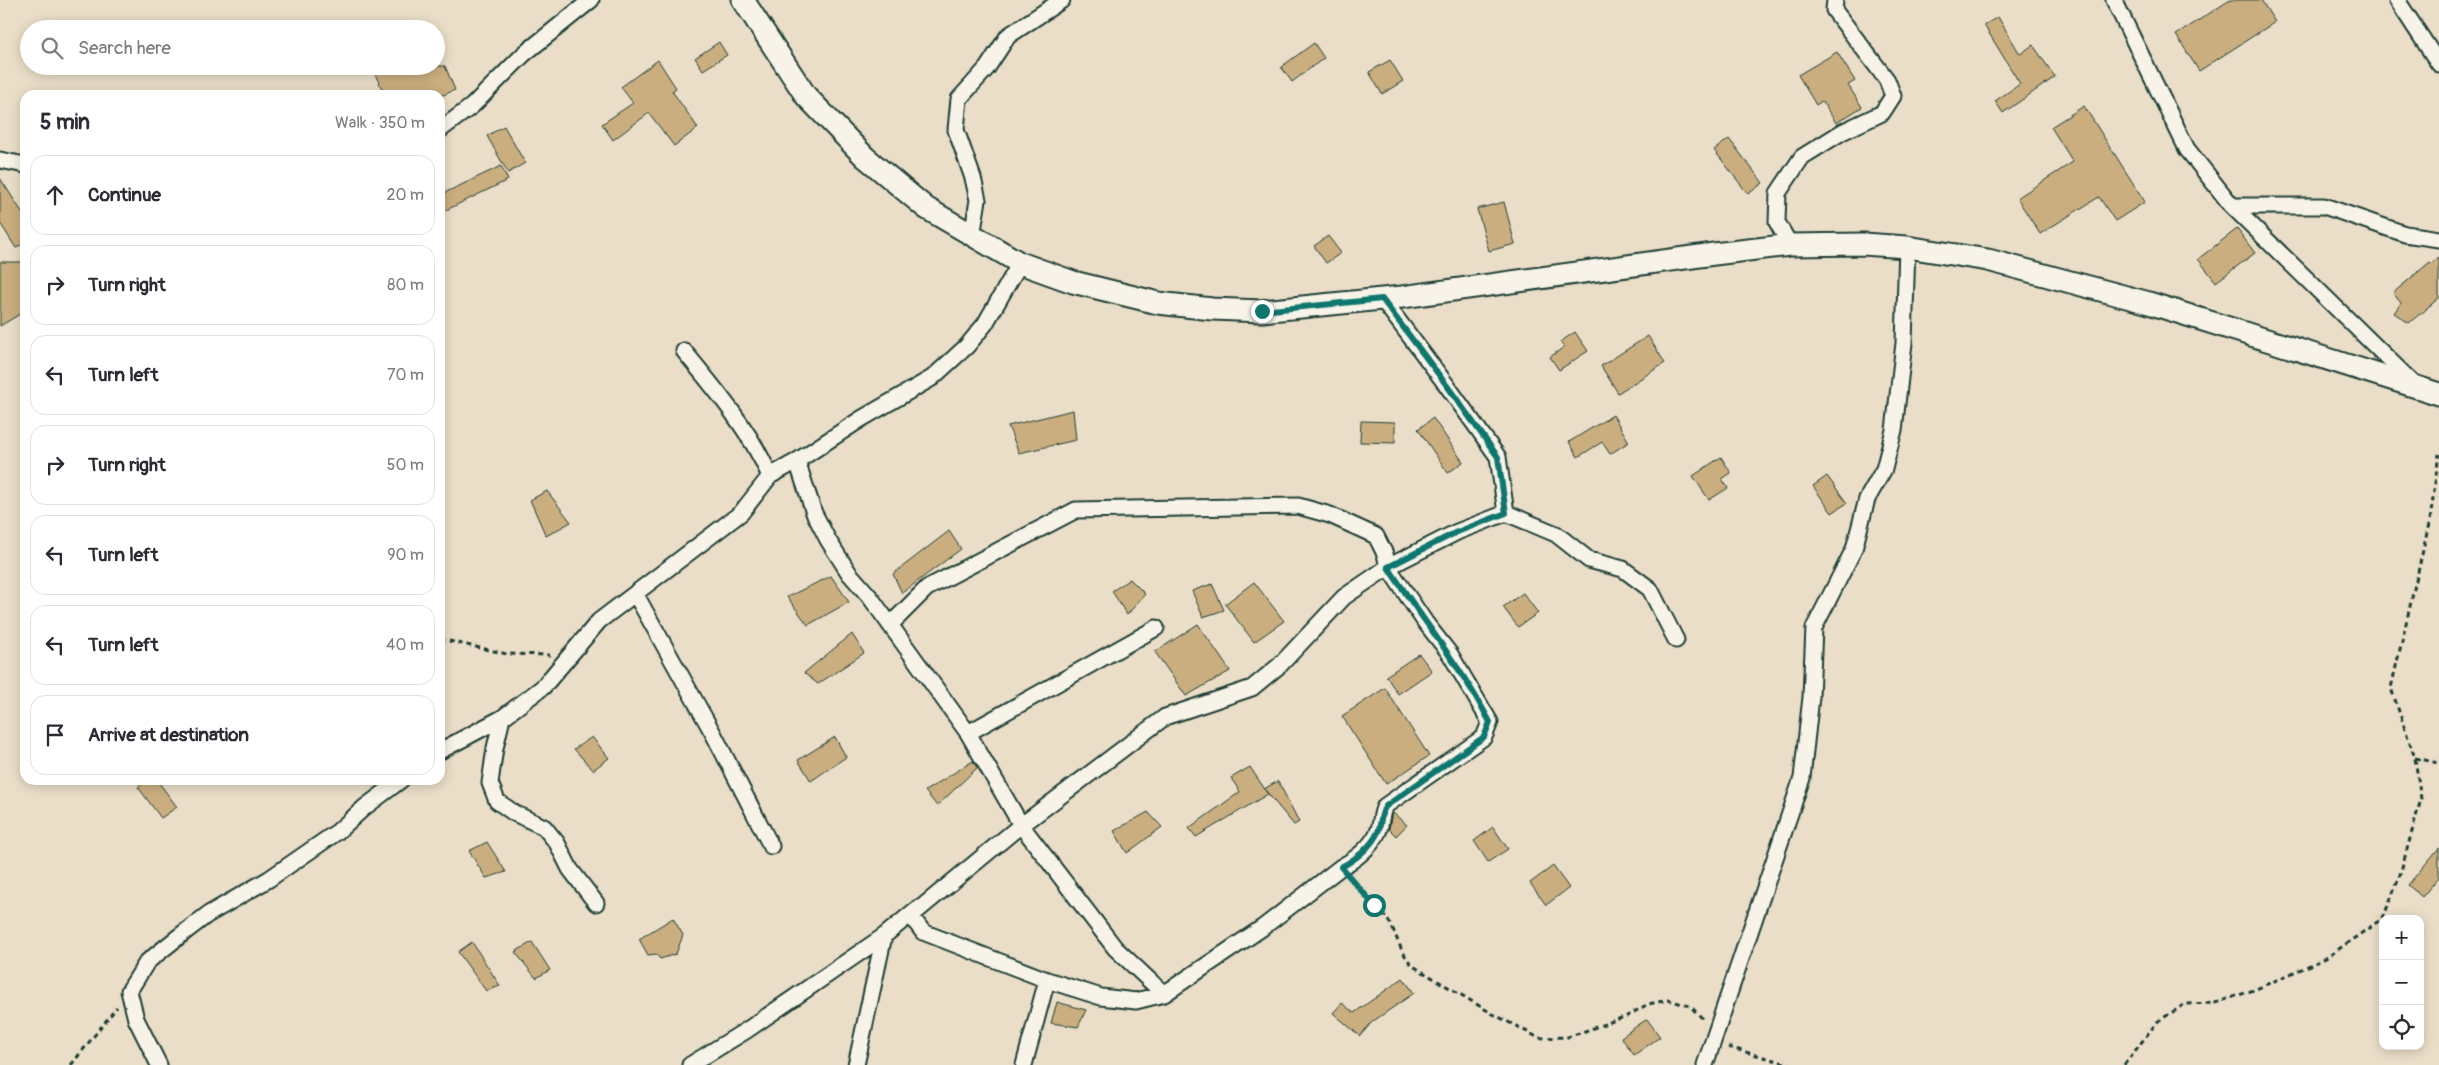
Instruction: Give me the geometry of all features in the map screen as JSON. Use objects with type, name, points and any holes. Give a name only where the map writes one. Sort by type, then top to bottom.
[{"type":"main road","points":[[743,0],[806,96],[865,158],[926,208],[1020,263],[1073,282],[1158,303],[1212,309],[1262,311],[1382,299],[1790,246],[1863,244],[1907,247],[1988,260],[2149,303],[2439,394]]},
{"type":"street","points":[[445,126],[472,106],[524,54],[591,0]]},
{"type":"street","points":[[972,236],[978,200],[973,178],[956,130],[959,99],[987,68],[1008,36],[1062,0]]},
{"type":"street","points":[[2114,0],[2187,149],[2232,206],[2416,386]]},
{"type":"street","points":[[2397,0],[2439,64]]},
{"type":"street","points":[[1790,246],[1777,222],[1778,194],[1802,157],[1842,132],[1882,113],[1893,96],[1887,80],[1831,3]]},
{"type":"street","points":[[0,160],[20,164]]},
{"type":"street","points":[[2232,206],[2324,206],[2405,234],[2439,238]]},
{"type":"street","points":[[1705,1065],[1802,778],[1811,697],[1814,628],[1854,549],[1867,499],[1884,470],[1894,430],[1904,343],[1907,247]]},
{"type":"street","points":[[445,748],[502,718],[543,687],[599,622],[636,595],[710,534],[741,513],[770,476],[861,419],[932,378],[967,346],[985,324],[1020,263]]},
{"type":"street","points":[[1382,299],[1498,457],[1506,513]]},
{"type":"street","points":[[684,351],[741,424],[762,458],[770,476]]},
{"type":"street","points":[[796,461],[814,513],[828,540],[850,573],[968,733],[1021,825],[1115,948],[1164,994]]},
{"type":"street","points":[[890,625],[927,588],[1076,510],[1298,506],[1330,514],[1376,536],[1385,554],[1388,567],[1425,622],[1450,654],[1490,722],[1484,737],[1386,806],[1380,814],[1378,832],[1355,860],[1341,867],[1262,928],[1164,994],[1136,1001],[1101,998],[1047,980],[923,932],[911,916],[1021,825]]},
{"type":"street","points":[[690,1065],[747,1030],[884,936],[1021,825],[1165,717],[1252,688],[1280,665],[1344,597],[1388,567],[1457,532],[1506,513],[1556,534],[1589,560],[1623,569],[1650,589],[1676,640]]},
{"type":"street","points":[[636,595],[714,735],[771,846]]},
{"type":"street","points":[[968,733],[1156,628]]},
{"type":"street","points":[[502,718],[490,783],[497,801],[514,813],[544,828],[557,843],[570,869],[596,902]]},
{"type":"street","points":[[159,1065],[136,1019],[129,991],[146,962],[207,915],[269,879],[337,832],[365,807],[395,785]]},
{"type":"street","points":[[856,1065],[884,936]]},
{"type":"street","points":[[1024,1065],[1047,980]]},
{"type":"path","points":[[2124,1065],[2157,1022],[2185,1004],[2215,1003],[2254,990],[2326,958],[2383,918],[2398,878],[2421,799],[2415,758],[2391,688],[2430,520],[2439,454]]},
{"type":"path","points":[[445,640],[507,654],[571,655]]},
{"type":"path","points":[[2415,758],[2439,762]]},
{"type":"path","points":[[1341,867],[1390,924],[1397,944],[1405,958],[1413,966],[1493,1014],[1540,1038],[1568,1037],[1627,1016],[1648,1004],[1668,1000],[1690,1006],[1707,1022],[1712,1042],[1792,1065]]},
{"type":"path","points":[[71,1065],[129,991]]},
{"type":"building","points":[[2230,0],[2261,0],[2275,22],[2199,71],[2176,35]]},
{"type":"building","points":[[1998,17],[2020,54],[2033,45],[2055,77],[2003,113],[1995,101],[2020,84],[1984,25]]},
{"type":"building","points":[[719,42],[727,55],[703,70],[695,58]]},
{"type":"building","points":[[1314,43],[1324,58],[1292,82],[1281,67]]},
{"type":"building","points":[[1837,52],[1855,81],[1848,85],[1862,107],[1836,123],[1822,101],[1816,105],[1798,75]]},
{"type":"building","points":[[658,60],[676,88],[672,91],[698,128],[674,146],[649,113],[613,140],[602,124],[633,103],[621,87]]},
{"type":"building","points":[[1390,60],[1403,81],[1382,94],[1369,72]]},
{"type":"building","points":[[445,66],[455,90],[445,94],[445,90],[383,90],[375,75],[445,75]]},
{"type":"building","points":[[2084,106],[2145,202],[2115,221],[2099,197],[2040,234],[2017,198],[2073,162],[2051,127]]},
{"type":"building","points":[[504,126],[525,163],[508,173],[487,136]]},
{"type":"building","points":[[1729,139],[1763,183],[1748,194],[1714,150]]},
{"type":"building","points":[[501,166],[508,180],[445,211],[445,193]]},
{"type":"building","points":[[0,178],[20,209],[20,245],[16,248],[0,223]]},
{"type":"building","points":[[1504,202],[1515,244],[1489,251],[1477,209]]},
{"type":"building","points":[[2237,229],[2255,253],[2216,282],[2198,259]]},
{"type":"building","points":[[1328,236],[1341,253],[1326,263],[1314,246]]},
{"type":"building","points":[[2439,257],[2439,298],[2409,323],[2394,313],[2401,303],[2393,293],[2430,262]]},
{"type":"building","points":[[0,262],[20,262],[20,314],[0,326]]},
{"type":"building","points":[[1575,332],[1588,351],[1559,370],[1550,357],[1564,347],[1560,342]]},
{"type":"building","points":[[1648,336],[1665,363],[1618,393],[1601,366]]},
{"type":"building","points":[[1073,410],[1076,440],[1019,453],[1008,426]]},
{"type":"building","points":[[1613,415],[1629,442],[1610,454],[1602,442],[1578,457],[1569,442]]},
{"type":"building","points":[[1433,418],[1463,462],[1448,473],[1418,429]]},
{"type":"building","points":[[1361,421],[1395,422],[1395,443],[1360,442]]},
{"type":"building","points":[[1721,457],[1731,473],[1722,479],[1728,488],[1709,500],[1693,476]]},
{"type":"building","points":[[1827,476],[1847,503],[1832,513],[1813,486]]},
{"type":"building","points":[[547,491],[571,522],[546,536],[530,500]]},
{"type":"building","points":[[949,531],[961,549],[902,593],[893,574]]},
{"type":"building","points":[[831,576],[849,602],[808,625],[787,597]]},
{"type":"building","points":[[1130,579],[1145,594],[1127,615],[1112,591]]},
{"type":"building","points":[[1254,582],[1284,621],[1254,642],[1225,604]]},
{"type":"building","points":[[1212,584],[1224,610],[1203,617],[1192,591]]},
{"type":"building","points":[[1523,593],[1538,613],[1518,627],[1503,607]]},
{"type":"building","points":[[1198,624],[1230,671],[1186,696],[1155,652]]},
{"type":"building","points":[[852,634],[864,653],[818,684],[804,673]]},
{"type":"building","points":[[1419,654],[1432,671],[1398,694],[1386,676]]},
{"type":"building","points":[[1385,688],[1429,756],[1386,784],[1342,716]]},
{"type":"building","points":[[592,737],[609,758],[593,770],[574,749]]},
{"type":"building","points":[[835,737],[846,757],[811,781],[798,760]]},
{"type":"building","points":[[973,761],[977,768],[937,806],[925,791]]},
{"type":"building","points":[[1250,767],[1268,794],[1196,837],[1189,828],[1240,792],[1231,778]]},
{"type":"building","points":[[1278,781],[1299,822],[1294,825],[1264,789]]},
{"type":"building","points":[[141,785],[161,785],[177,807],[161,818],[138,787]]},
{"type":"building","points":[[1148,812],[1162,827],[1127,853],[1114,831]]},
{"type":"building","points":[[1392,812],[1407,825],[1396,836],[1389,829]]},
{"type":"building","points":[[1493,827],[1508,849],[1488,862],[1474,841]]},
{"type":"building","points":[[487,842],[506,872],[486,878],[469,851]]},
{"type":"building","points":[[2439,848],[2439,877],[2422,897],[2408,885]]},
{"type":"building","points":[[1553,866],[1569,888],[1546,905],[1530,883]]},
{"type":"building","points":[[673,918],[683,935],[676,954],[660,959],[656,954],[648,955],[639,939]]},
{"type":"building","points":[[472,942],[500,986],[486,991],[458,952]]},
{"type":"building","points":[[532,942],[550,970],[536,978],[515,952]]},
{"type":"building","points":[[1403,978],[1414,993],[1372,1022],[1360,1036],[1333,1013],[1342,1003],[1354,1013]]},
{"type":"building","points":[[1057,1002],[1086,1010],[1078,1027],[1051,1023]]},
{"type":"building","points":[[1647,1019],[1660,1037],[1634,1055],[1621,1037]]},
{"type":"route","points":[[1262,311],[1382,299],[1498,457],[1506,513],[1457,532],[1388,567],[1425,622],[1450,654],[1490,722],[1484,737],[1386,806],[1380,814],[1378,832],[1355,860],[1341,867],[1374,905]]}]
